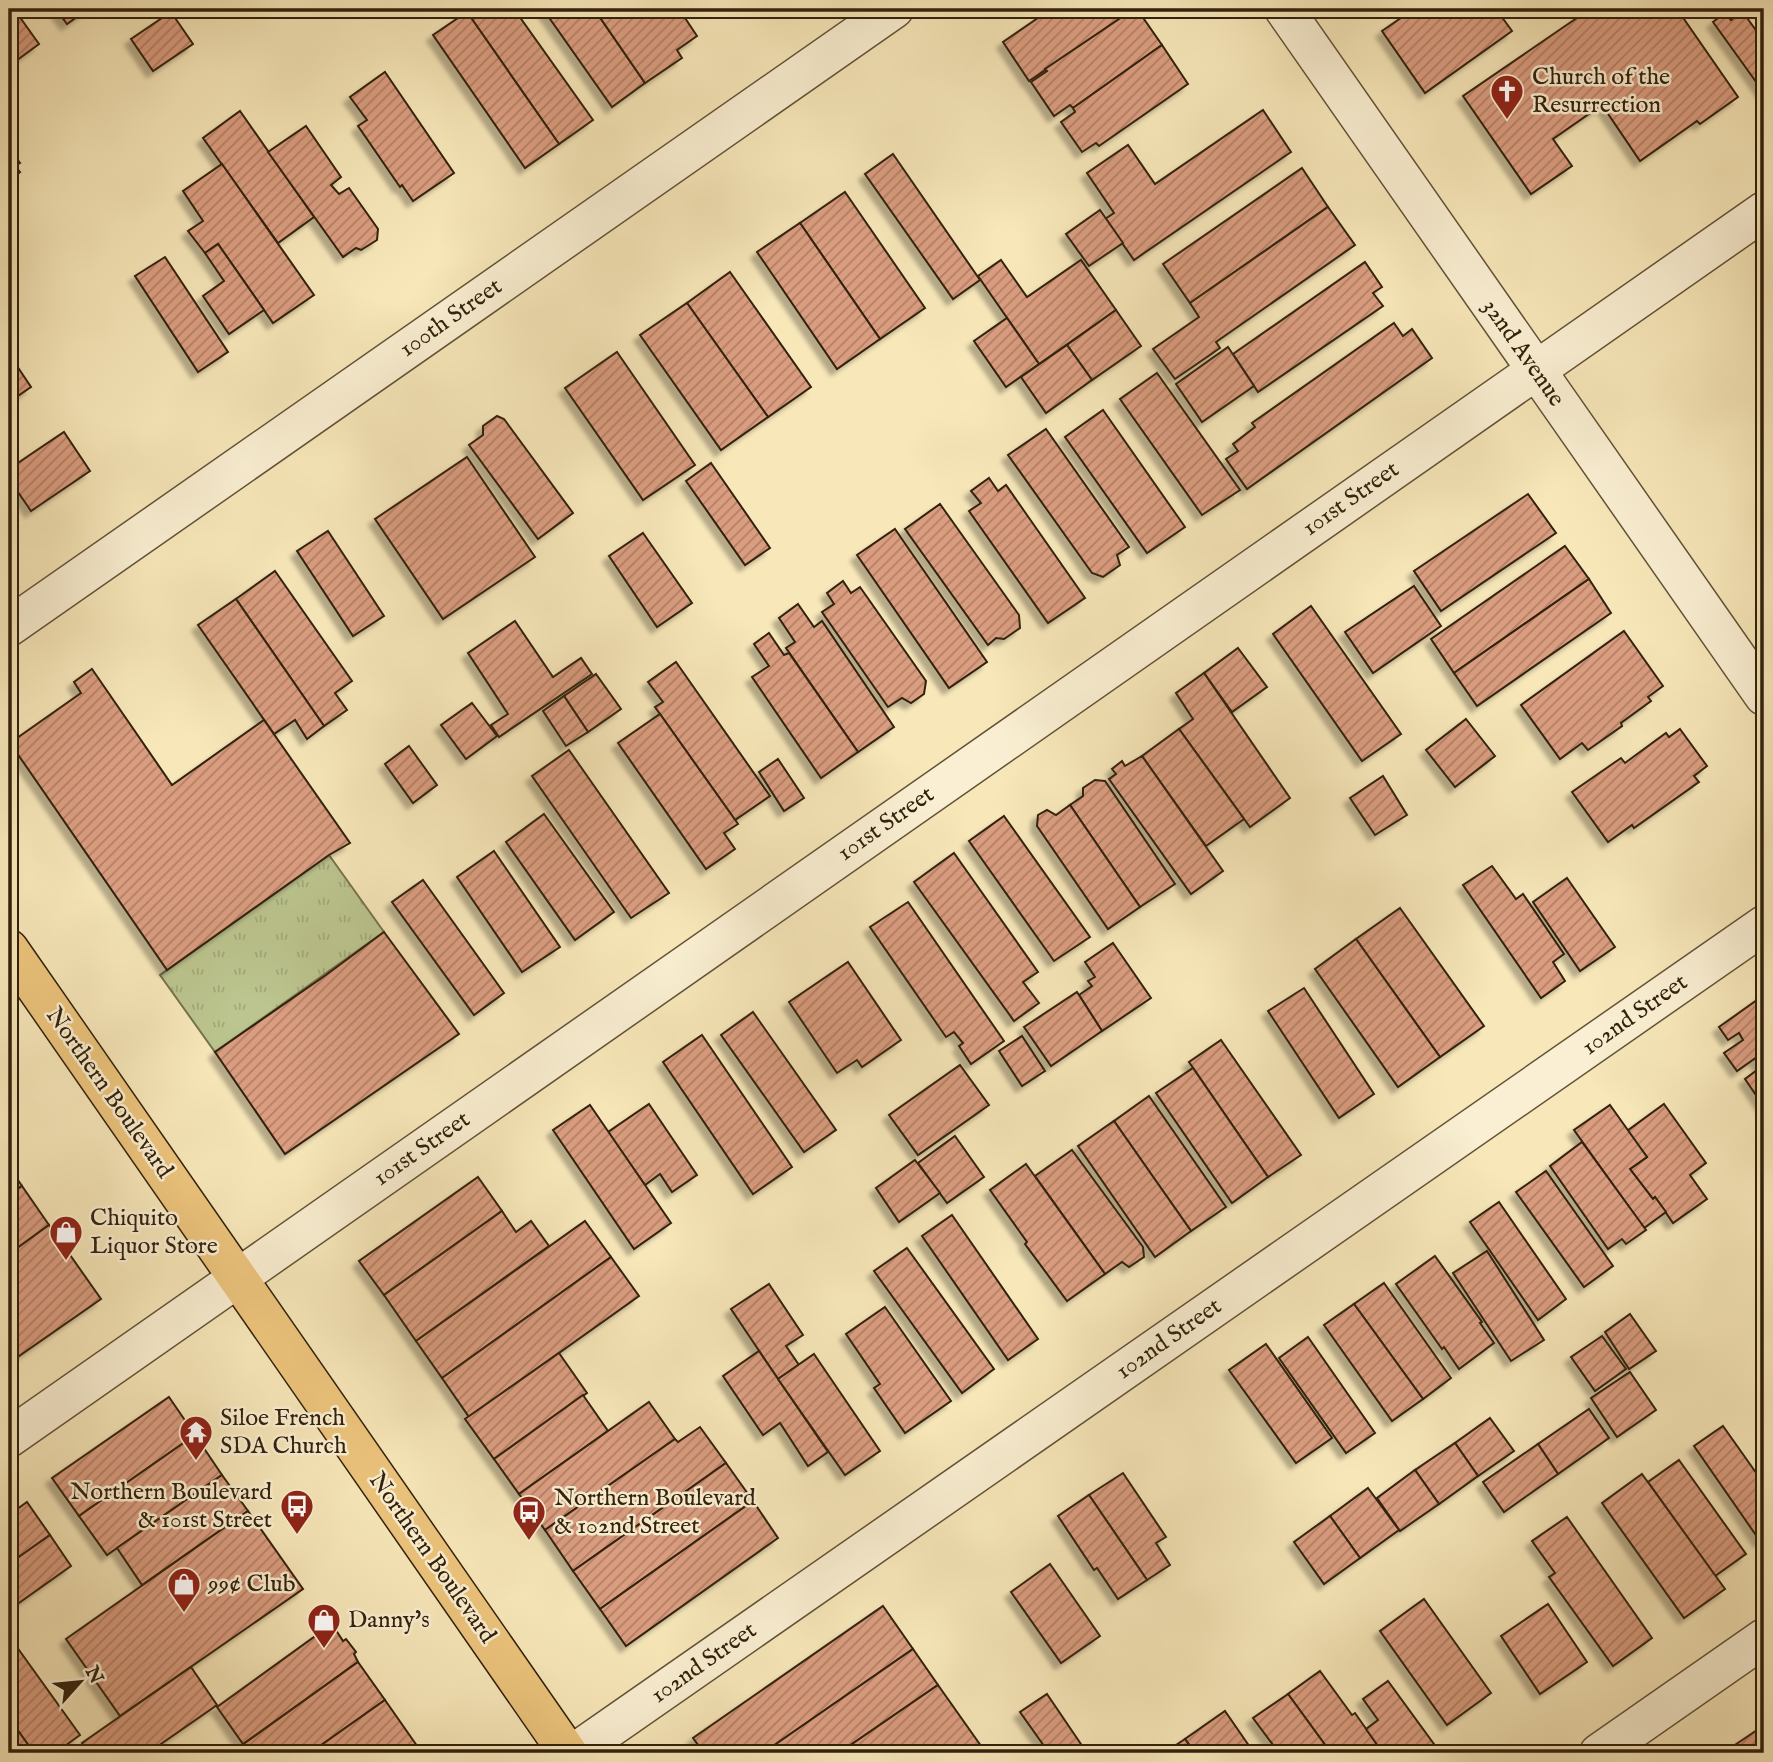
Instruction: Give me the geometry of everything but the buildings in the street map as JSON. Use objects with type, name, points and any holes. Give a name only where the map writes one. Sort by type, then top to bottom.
[{"type":"main road","name":"Northern Boulevard","points":[[9,949],[568,1753]]},
{"type":"street","name":"100th Street","points":[[9,627],[894,9]]},
{"type":"street","name":"32nd Avenue","points":[[1284,9],[1764,696]]},
{"type":"street","name":"101st Street","points":[[9,1438],[1764,211]]},
{"type":"street","name":"102nd Street","points":[[574,1753],[1764,925]]},
{"type":"street","points":[[1599,1753],[1764,1638]]},
{"type":"green space","points":[[329,855],[384,932],[215,1052],[160,975]]},
{"type":"place","name":"Church of the Resurrection","points":[[1507,121]]},
{"type":"place","name":"Chiquito Liquor Store","points":[[66,1262]]},
{"type":"place","name":"Siloe French SDA Church","points":[[196,1462]]},
{"type":"place","name":"Northern Boulevard & 101st Street","points":[[297,1536]]},
{"type":"place","name":"Northern Boulevard & 102nd Street","points":[[529,1542]]},
{"type":"place","name":"99¢ Club","points":[[184,1614]]},
{"type":"place","name":"Danny's","points":[[324,1650]]}]
